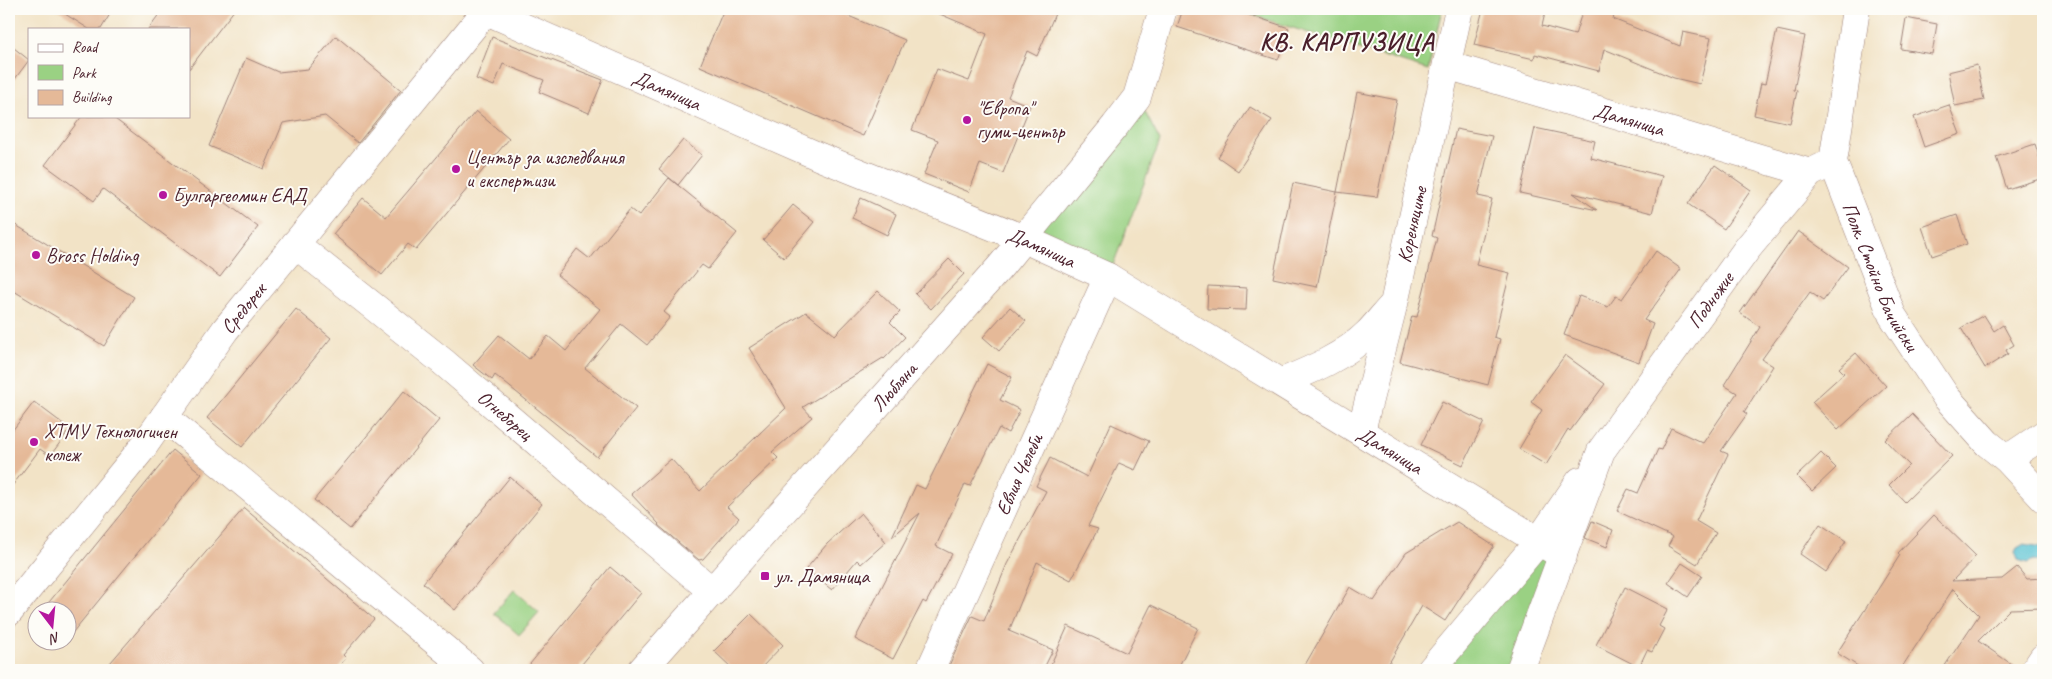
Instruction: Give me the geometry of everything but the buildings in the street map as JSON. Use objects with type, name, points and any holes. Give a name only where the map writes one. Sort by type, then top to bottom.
[{"type":"street","name":"Любляна","points":[[642,670],[1024,239],[1137,96],[1163,9]]},
{"type":"street","name":"Кореняците","points":[[1282,382],[1316,368],[1339,354],[1367,334],[1394,304],[1459,9]]},
{"type":"street","points":[[1821,167],[1856,9]]},
{"type":"street","name":"Дамяница","points":[[484,10],[820,157],[1024,239],[1108,277],[1563,556]]},
{"type":"street","name":"Средорек","points":[[9,612],[141,450],[225,330],[484,10]]},
{"type":"street","name":"Дамяница","points":[[1447,65],[1821,167]]},
{"type":"street","name":"Подножие","points":[[1431,670],[1538,541],[1747,249],[1821,167]]},
{"type":"street","name":"Полк. Стойно Бачийски","points":[[1821,167],[1892,315],[1946,397],[1987,443],[2007,459],[2043,498]]},
{"type":"street","name":"Огнеборец","points":[[294,244],[442,361],[713,592]]},
{"type":"street","name":"Евлия Челеби","points":[[930,670],[1108,277]]},
{"type":"street","points":[[1361,431],[1394,304]]},
{"type":"street","points":[[164,417],[470,670]]},
{"type":"street","points":[[2007,459],[2043,435]]},
{"type":"street","name":"Подножие","points":[[1520,670],[1601,451]]},
{"type":"street","points":[[2035,670],[2043,658]]},
{"type":"green space","points":[[1232,9],[1442,9],[1428,70]]},
{"type":"green space","points":[[1137,97],[1160,141],[1113,265],[1024,239]]},
{"type":"green space","points":[[1539,541],[1563,556],[1520,670],[1431,670]]},
{"type":"green space","points":[[514,590],[539,612],[519,635],[494,613]]},
{"type":"water","points":[[2024,544],[2043,547],[2042,562],[2034,560],[2027,563],[2018,560],[2015,552],[2017,548]]},
{"type":"place","name":"\"Европа\" гуми-център","points":[[967,120]]},
{"type":"place","name":"Център за изследвания и експертизи","points":[[456,169]]},
{"type":"place","name":"Булгаргеомин ЕАД","points":[[163,195]]},
{"type":"place","name":"Bross Holding","points":[[36,255]]},
{"type":"place","name":"ХТМУ Технологичен колеж","points":[[34,442]]},
{"type":"place","name":"ул. Дамяница","points":[[765,576]]},
{"type":"district","name":"КВ. КАРПУЗИЦА","points":[[1347,41]]}]
